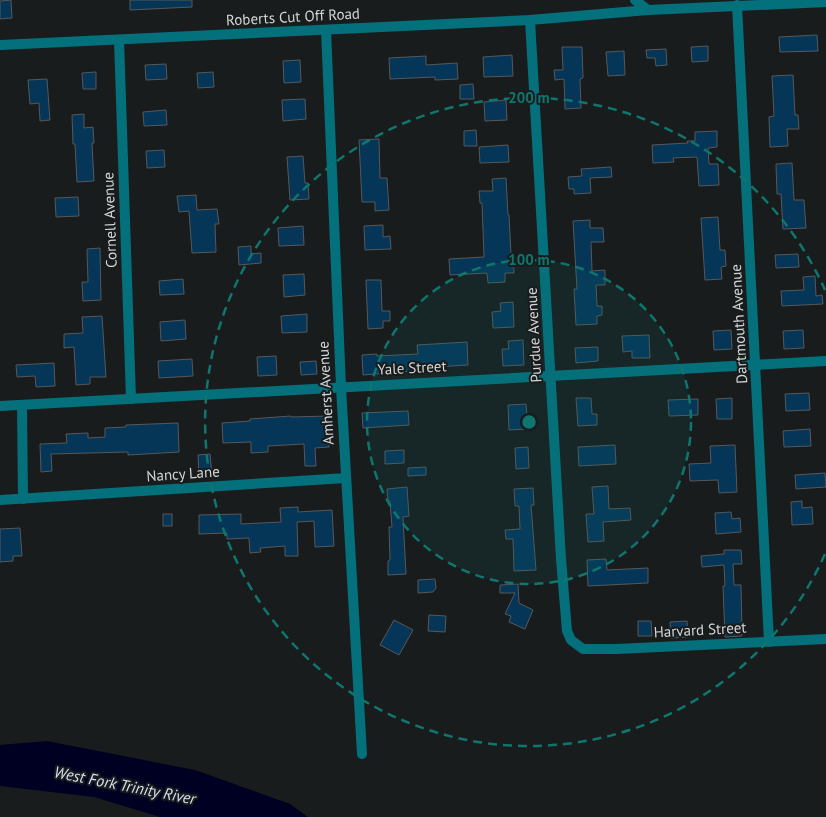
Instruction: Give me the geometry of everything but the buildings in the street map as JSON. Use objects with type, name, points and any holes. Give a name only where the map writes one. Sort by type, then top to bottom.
[{"type":"street","points":[[635,0],[648,10]]},
{"type":"street","name":"Roberts Cut Off Road","points":[[0,45],[530,20],[648,10],[826,2]]},
{"type":"street","name":"Dartmouth Avenue","points":[[737,5],[769,642]]},
{"type":"street","name":"Purdue Avenue","points":[[530,20],[567,631],[571,640],[577,645]]},
{"type":"street","name":"Amherst Avenue","points":[[326,30],[341,387],[362,754]]},
{"type":"street","name":"Cornell Avenue","points":[[118,40],[131,400]]},
{"type":"street","name":"Yale Street","points":[[0,406],[826,360]]},
{"type":"street","points":[[22,405],[23,499]]},
{"type":"street","name":"Nancy Lane","points":[[0,500],[346,478]]},
{"type":"street","name":"Harvard Street","points":[[577,645],[583,649],[618,649],[826,639]]},
{"type":"water","name":"West Fork Trinity River","points":[[47,741],[195,770],[290,804],[308,817],[160,817],[94,797],[0,786],[0,745]]}]
